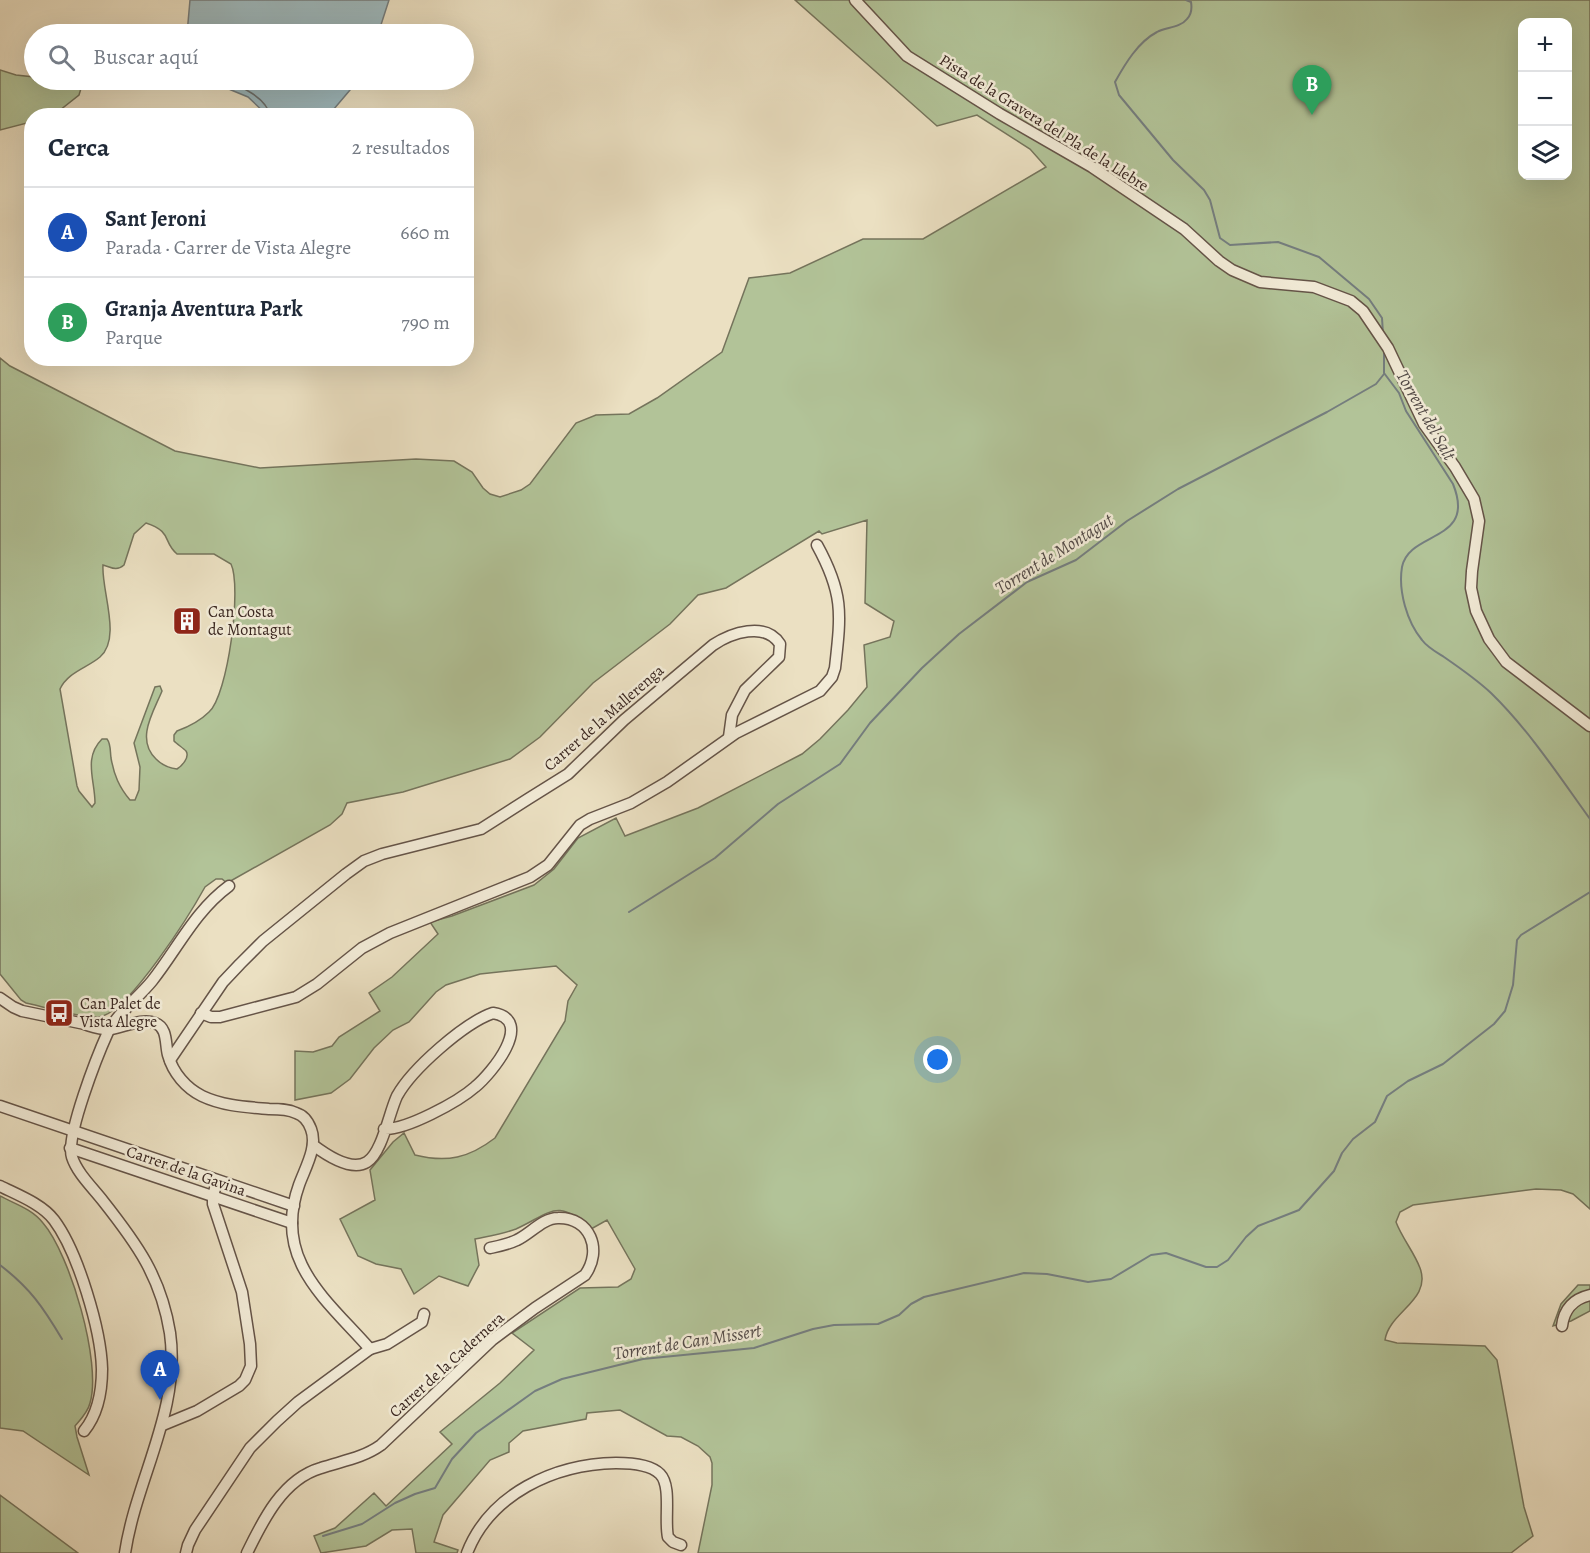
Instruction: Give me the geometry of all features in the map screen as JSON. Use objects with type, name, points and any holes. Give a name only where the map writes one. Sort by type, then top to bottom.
[{"type":"street","name":"Pista de la Gravera del Pla de la Llebre","points":[[855,0],[907,56],[1000,114],[1092,167],[1184,229],[1232,270],[1260,282],[1314,287],[1351,301],[1362,312],[1388,348],[1424,424],[1455,467],[1474,499],[1479,521],[1472,588],[1476,611],[1482,627],[1495,650],[1506,662],[1590,726]]},
{"type":"street","points":[[201,1013],[210,1017],[220,1017],[296,997],[317,984],[362,948],[390,933],[530,877],[548,865],[580,825],[641,797],[667,782],[729,737],[820,691],[832,676],[840,610],[839,598],[831,573],[817,545]]},
{"type":"street","name":"Carrer de la Mallerenga","points":[[170,1060],[223,982],[263,941],[364,861],[410,846],[481,829],[567,774],[624,720],[713,645],[725,637],[742,632],[770,635],[780,644],[779,657],[745,690],[732,715],[729,737]]},
{"type":"street","points":[[125,1553],[135,1502],[162,1425],[171,1369],[171,1347],[166,1315],[155,1278],[138,1247],[75,1164],[70,1148],[73,1130],[109,1030],[153,980],[214,896],[229,886]]},
{"type":"street","points":[[0,998],[22,1011],[109,1030],[152,1022],[158,1024],[164,1032],[170,1060],[177,1075],[192,1090],[213,1100],[239,1106],[289,1110],[298,1113],[308,1122],[312,1130],[313,1145],[294,1206],[292,1223],[297,1254],[306,1275],[321,1297],[370,1349]]},
{"type":"street","points":[[313,1145],[339,1160],[362,1165],[368,1162],[374,1155],[384,1129],[395,1102],[405,1084],[434,1054],[468,1026],[486,1016],[493,1013],[499,1014],[508,1020],[511,1033],[504,1054],[480,1083],[446,1106],[402,1126],[384,1129]]},
{"type":"street","name":"Carrer de la Gavina","points":[[0,1106],[294,1206]]},
{"type":"street","name":"Carrer de la Gavina","points":[[70,1148],[292,1223]]},
{"type":"street","points":[[162,1425],[181,1419],[225,1395],[245,1380],[251,1366],[242,1292],[218,1222],[213,1196],[217,1181]]},
{"type":"street","points":[[0,1186],[46,1212],[54,1219],[80,1272],[97,1333],[102,1368],[96,1410],[92,1422],[84,1431]]},
{"type":"street","name":"Carrer de la Cadernera","points":[[247,1553],[269,1512],[293,1484],[309,1472],[364,1455],[381,1445],[492,1340],[585,1275],[595,1253],[592,1239],[583,1227],[569,1219],[561,1218],[548,1220],[516,1241],[490,1248]]},
{"type":"street","points":[[1562,1326],[1567,1309],[1582,1297],[1590,1295]]},
{"type":"street","points":[[186,1553],[195,1530],[250,1448],[262,1435],[298,1402],[370,1349],[387,1344],[422,1322],[424,1314]]},
{"type":"street","points":[[467,1553],[474,1536],[487,1517],[521,1489],[569,1469],[604,1463],[648,1467],[660,1474],[666,1487],[668,1537],[681,1545]]},
{"type":"green space","points":[[795,0],[1590,0],[1590,1209],[1573,1194],[1561,1190],[1536,1189],[1413,1205],[1400,1212],[1396,1222],[1420,1268],[1422,1279],[1420,1289],[1394,1321],[1385,1340],[1397,1343],[1485,1346],[1497,1360],[1524,1507],[1533,1536],[1511,1553],[698,1553],[712,1485],[710,1457],[698,1446],[681,1437],[667,1436],[620,1410],[587,1413],[586,1419],[523,1431],[509,1443],[509,1452],[490,1460],[443,1515],[434,1542],[458,1550],[457,1553],[416,1553],[412,1529],[392,1530],[366,1546],[321,1553],[314,1536],[335,1528],[374,1493],[386,1506],[452,1444],[440,1432],[500,1383],[534,1350],[512,1333],[580,1288],[618,1287],[631,1279],[635,1269],[607,1220],[591,1229],[570,1213],[554,1211],[516,1229],[475,1239],[479,1265],[468,1286],[439,1276],[414,1294],[401,1269],[376,1264],[358,1256],[340,1219],[375,1200],[370,1170],[393,1142],[404,1133],[415,1155],[437,1159],[467,1154],[495,1138],[565,1021],[568,1001],[577,985],[556,966],[480,974],[446,985],[436,992],[409,1022],[393,1030],[374,1048],[350,1079],[331,1093],[295,1100],[295,1051],[313,1052],[332,1046],[339,1037],[380,1011],[369,993],[392,977],[438,934],[430,922],[534,885],[554,869],[578,838],[616,818],[625,836],[698,808],[802,754],[820,739],[867,687],[864,645],[890,637],[894,621],[865,603],[867,520],[822,534],[819,531],[726,588],[698,595],[670,624],[593,683],[540,737],[510,759],[403,792],[347,803],[342,814],[330,825],[227,883],[222,879],[216,879],[205,887],[159,959],[129,996],[103,1016],[77,1015],[26,1003],[0,974],[0,358],[10,366],[175,451],[260,468],[416,459],[454,461],[472,472],[490,494],[500,497],[521,490],[530,484],[576,423],[596,415],[629,414],[657,398],[722,352],[749,278],[790,273],[863,239],[923,239],[1046,167],[1030,149],[977,115],[937,126]],"holes":[[[146,523],[164,533],[177,554],[214,554],[231,564],[235,594],[227,664],[216,702],[209,712],[174,735],[174,741],[187,753],[185,761],[177,769],[158,761],[147,743],[148,725],[162,691],[160,686],[155,687],[134,743],[140,767],[139,790],[135,800],[130,800],[120,785],[114,770],[109,743],[107,739],[102,739],[96,746],[91,762],[95,803],[92,807],[77,786],[60,689],[68,678],[95,661],[106,649],[110,626],[103,565],[116,569],[124,565],[134,534]]]},
{"type":"green space","points":[[0,70],[24,76],[24,90],[80,90],[79,95],[63,108],[24,108],[24,124],[0,130]]},
{"type":"green space","points":[[0,1196],[29,1210],[39,1218],[53,1238],[73,1283],[88,1337],[92,1362],[93,1385],[90,1403],[75,1426],[89,1475],[23,1431],[0,1428]]},
{"type":"green space","points":[[1578,1285],[1590,1285],[1590,1311],[1571,1321],[1553,1326],[1561,1304]]},
{"type":"green space","points":[[0,1495],[78,1553],[0,1553]]},
{"type":"water","points":[[190,0],[389,0],[381,24],[188,24]]},
{"type":"water","points":[[231,90],[350,90],[335,108],[260,108],[248,97]]},
{"type":"waterway","name":"Torrent del Salt","points":[[1186,0],[1191,2],[1192,6],[1187,19],[1181,24],[1150,36],[1128,61],[1115,82],[1119,95],[1173,160],[1204,190],[1210,200],[1220,238],[1230,245],[1278,242],[1319,257],[1369,299],[1382,318],[1383,334]]},
{"type":"waterway","name":"Torrent del Salt","points":[[1384,351],[1384,373],[1399,393],[1406,411],[1453,484],[1458,503],[1456,517],[1449,526],[1407,555],[1402,567],[1401,586],[1408,615],[1426,645],[1474,678],[1505,707],[1543,754],[1590,819]]},
{"type":"waterway","name":"Torrent de Montagut","points":[[629,912],[715,858],[778,804],[840,764],[870,723],[922,668],[959,634],[1027,582],[1076,560],[1127,521],[1178,489],[1327,412],[1376,384],[1384,374]]},
{"type":"waterway","name":"Torrent de Can Missert","points":[[323,1536],[362,1524],[395,1503],[435,1488],[452,1459],[476,1433],[535,1391],[562,1379],[643,1359],[754,1348],[813,1329],[834,1325],[878,1324],[899,1315],[911,1304],[924,1297],[1024,1273],[1047,1274],[1088,1282],[1111,1279],[1151,1255],[1166,1253],[1206,1267],[1217,1267],[1228,1260],[1258,1226],[1299,1210],[1334,1171],[1342,1153],[1353,1139],[1375,1122],[1387,1096],[1408,1081],[1443,1064],[1494,1024],[1505,1011],[1513,985],[1517,940],[1521,935],[1590,892]]},
{"type":"waterway","points":[[0,1265],[35,1299],[62,1339]]},
{"type":"place","name":"Granja Aventura Park","points":[[1312,115]]},
{"type":"place","name":"Can Costa de Montagut","points":[[187,621]]},
{"type":"place","name":"Can Palet de Vista Alegre","points":[[59,1013]]},
{"type":"place","name":"Sant Jeroni","points":[[160,1400]]}]
